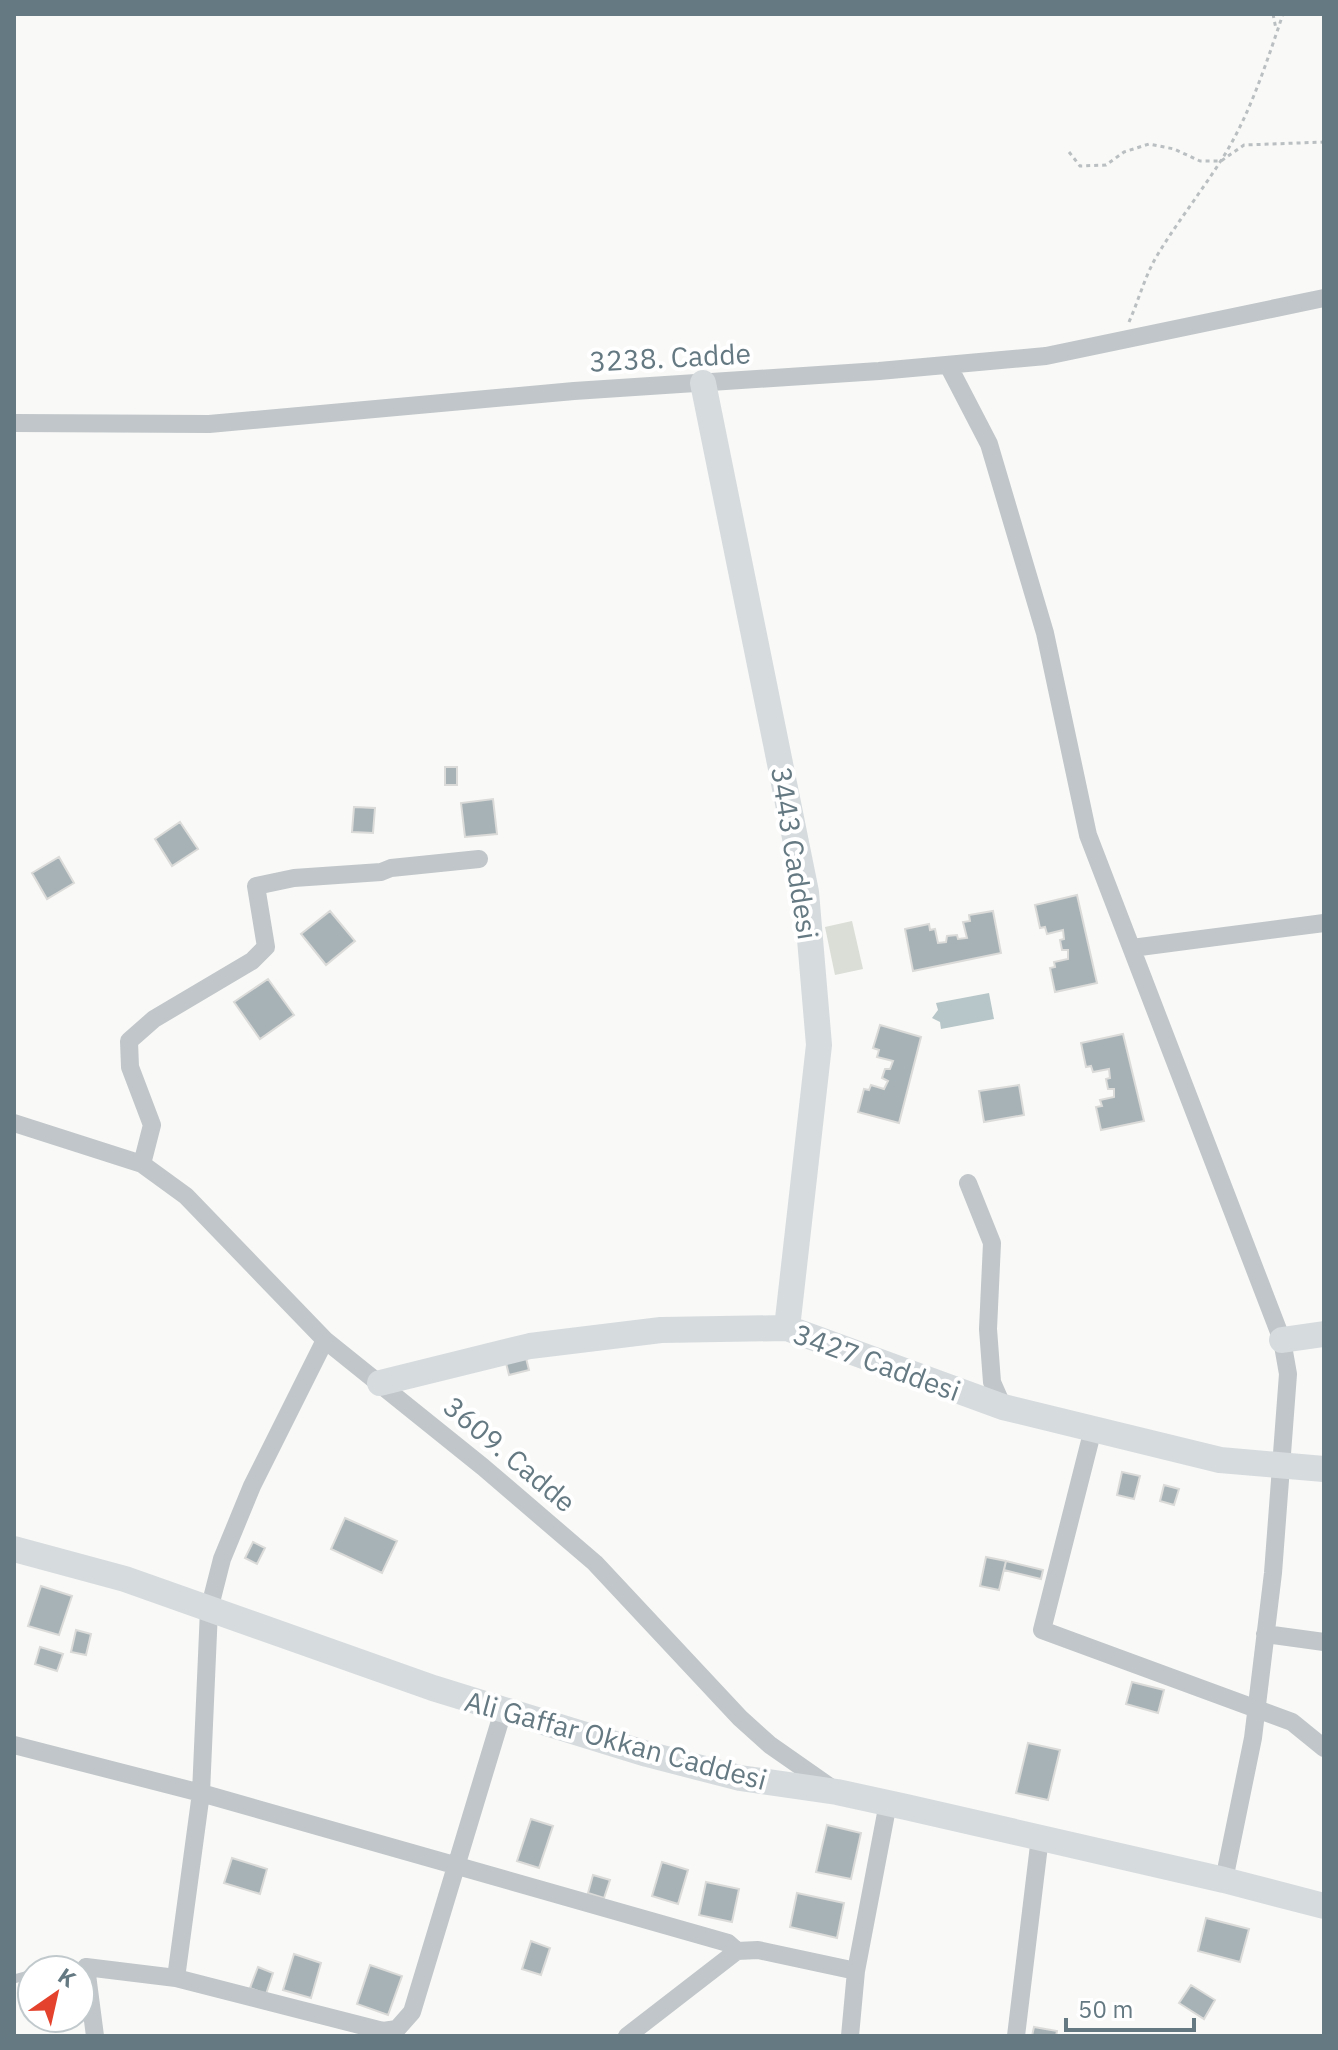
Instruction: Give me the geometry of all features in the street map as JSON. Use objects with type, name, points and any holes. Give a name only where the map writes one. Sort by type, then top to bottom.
[{"type":"street","name":"3238. Cadde","points":[[14,423],[209,424],[544,393],[1046,356],[1324,298]]},
{"type":"street","points":[[948,365],[989,444],[1045,633],[1088,835],[1282,1340],[1288,1374],[1265,1634],[1256,1709],[1224,1880]]},
{"type":"street","name":"3443 Caddesi","points":[[703,383],[806,892],[819,1045],[787,1328]]},
{"type":"street","points":[[142,1164],[152,1125],[130,1067],[129,1041],[154,1019],[252,961],[266,947],[256,886],[294,878],[381,872],[391,868],[479,859]]},
{"type":"street","points":[[1132,948],[1324,923]]},
{"type":"street","name":"3609. Cadde","points":[[14,1123],[142,1164],[186,1196],[325,1340],[495,1477],[595,1563],[740,1718],[770,1745],[837,1792]]},
{"type":"street","points":[[968,1183],[992,1243],[988,1329],[992,1382],[1003,1407]]},
{"type":"street","name":"3427 Caddesi","points":[[380,1383],[544,1344],[661,1330],[787,1328],[1003,1407],[1220,1460],[1324,1469]]},
{"type":"street","points":[[1282,1340],[1324,1334]]},
{"type":"street","points":[[176,1978],[201,1793],[209,1610],[222,1559],[252,1486],[325,1340]]},
{"type":"street","points":[[1093,1429],[1042,1630],[1292,1722],[1324,1748]]},
{"type":"street","name":"Ali Gaffar Okkan Caddesi","points":[[14,1549],[125,1579],[503,1711],[633,1750],[740,1778],[837,1792],[1040,1837],[1324,1906]]},
{"type":"street","points":[[1265,1634],[1324,1642]]},
{"type":"street","points":[[96,1968],[176,1978],[383,2031],[397,2029],[412,2012],[503,1711]]},
{"type":"street","points":[[14,1745],[201,1793],[728,1943],[737,1951]]},
{"type":"street","points":[[850,2036],[856,1971],[888,1803]]},
{"type":"street","points":[[1016,2036],[1040,1837]]},
{"type":"street","points":[[627,2036],[737,1951],[758,1950],[856,1971]]},
{"type":"path","points":[[1273,14],[1276,33]]},
{"type":"path","points":[[1121,340],[1153,263],[1181,216],[1221,161],[1246,109],[1283,14]]},
{"type":"path","points":[[1069,152],[1080,166],[1106,165],[1124,152],[1149,144],[1174,149],[1200,161],[1221,161],[1244,145],[1324,142]]},
{"type":"shaded area","points":[[852,921],[863,969],[835,975],[825,927]]},
{"type":"shaded area","points":[[989,993],[994,1019],[941,1029],[940,1022],[932,1018],[938,1010],[936,1003]]},
{"type":"building","points":[[445,767],[457,767],[457,785],[445,785]]},
{"type":"building","points":[[493,799],[497,834],[465,837],[461,803]]},
{"type":"building","points":[[354,807],[375,808],[373,833],[352,832]]},
{"type":"building","points":[[180,822],[198,849],[172,866],[155,839]]},
{"type":"building","points":[[59,857],[74,883],[47,899],[32,873]]},
{"type":"building","points":[[1077,895],[1097,983],[1055,992],[1050,968],[1055,967],[1054,962],[1068,959],[1068,950],[1062,950],[1060,940],[1064,939],[1063,930],[1047,934],[1045,927],[1040,928],[1035,905]]},
{"type":"building","points":[[330,911],[355,941],[326,965],[301,934]]},
{"type":"building","points":[[993,911],[1001,953],[913,971],[905,929],[929,924],[930,930],[935,929],[938,943],[946,942],[947,936],[967,938],[963,922],[970,921],[969,915]]},
{"type":"building","points":[[268,979],[294,1015],[260,1039],[234,1002]]},
{"type":"building","points":[[880,1025],[921,1037],[899,1123],[858,1112],[864,1089],[869,1090],[871,1085],[884,1089],[888,1081],[882,1078],[893,1061],[877,1057],[879,1050],[873,1048]]},
{"type":"building","points":[[1123,1034],[1144,1121],[1101,1130],[1096,1107],[1102,1106],[1100,1100],[1114,1097],[1114,1089],[1108,1089],[1106,1079],[1110,1078],[1109,1069],[1093,1072],[1091,1066],[1086,1067],[1081,1043]]},
{"type":"building","points":[[1019,1085],[1024,1115],[984,1122],[979,1091]]},
{"type":"building","points":[[525,1354],[529,1370],[509,1375],[505,1359]]},
{"type":"building","points":[[1122,1472],[1140,1476],[1134,1499],[1117,1495]]},
{"type":"building","points":[[1164,1485],[1179,1489],[1174,1505],[1160,1501]]},
{"type":"building","points":[[345,1518],[397,1541],[382,1573],[331,1549]]},
{"type":"building","points":[[253,1542],[265,1548],[257,1564],[245,1558]]},
{"type":"building","points":[[986,1557],[1006,1561],[999,1590],[980,1586]]},
{"type":"building","points":[[1006,1561],[1043,1570],[1041,1579],[1004,1570]]},
{"type":"building","points":[[41,1586],[72,1596],[59,1635],[28,1626]]},
{"type":"building","points":[[76,1630],[91,1634],[86,1655],[71,1652]]},
{"type":"building","points":[[40,1647],[63,1654],[57,1671],[35,1664]]},
{"type":"building","points":[[1132,1682],[1164,1690],[1158,1713],[1126,1704]]},
{"type":"building","points":[[1028,1743],[1060,1750],[1048,1800],[1016,1793]]},
{"type":"building","points":[[531,1819],[553,1826],[539,1868],[517,1861]]},
{"type":"building","points":[[827,1825],[861,1833],[851,1879],[816,1872]]},
{"type":"building","points":[[232,1858],[267,1869],[260,1894],[224,1883]]},
{"type":"building","points":[[662,1862],[688,1870],[678,1904],[652,1896]]},
{"type":"building","points":[[593,1875],[610,1880],[604,1898],[588,1893]]},
{"type":"building","points":[[706,1882],[739,1889],[732,1922],[699,1915]]},
{"type":"building","points":[[797,1893],[844,1903],[837,1938],[790,1927]]},
{"type":"building","points":[[1206,1918],[1249,1929],[1240,1962],[1198,1951]]},
{"type":"building","points":[[531,1941],[550,1948],[541,1975],[522,1969]]},
{"type":"building","points":[[294,1954],[321,1963],[311,1998],[283,1990]]},
{"type":"building","points":[[370,1965],[402,1976],[388,2015],[357,2004]]},
{"type":"building","points":[[258,1967],[273,1973],[266,1994],[250,1988]]},
{"type":"building","points":[[1191,1985],[1215,2000],[1204,2019],[1179,2003]]},
{"type":"building","points":[[1034,2027],[1057,2031],[1056,2036],[1032,2036]]}]
